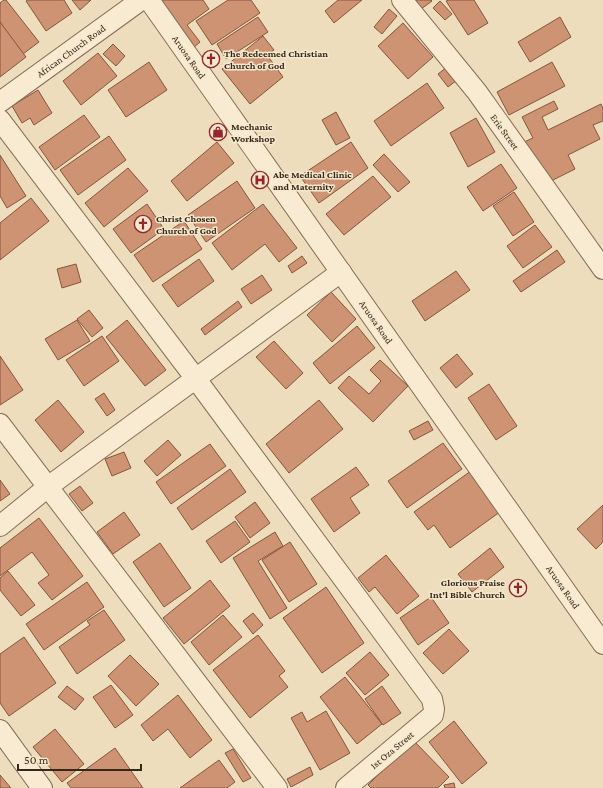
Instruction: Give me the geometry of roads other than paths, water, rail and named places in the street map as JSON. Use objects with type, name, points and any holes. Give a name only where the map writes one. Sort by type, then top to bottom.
[{"type":"street","name":"African Church Road","points":[[0,102],[141,0]]},
{"type":"street","name":"Aruosa Road","points":[[149,0],[603,644]]},
{"type":"street","name":"Erie Street","points":[[402,0],[476,92],[603,269]]},
{"type":"street","points":[[0,120],[196,379]]},
{"type":"street","points":[[0,526],[49,486],[341,272]]},
{"type":"street","name":"1st Oza Street","points":[[196,379],[432,699],[434,709],[433,715],[351,786]]},
{"type":"street","points":[[0,424],[49,486],[277,788]]},
{"type":"street","points":[[0,730],[42,788]]},
{"type":"place","name":"The Redeemed Christian Church of God","points":[[211,59]]},
{"type":"place","name":"Mechanic Workshop","points":[[218,132]]},
{"type":"place","name":"Abe Medical Clinic and Maternity","points":[[260,180]]},
{"type":"place","name":"Christ Chosen Church of God","points":[[143,224]]},
{"type":"place","name":"Glorious Praise Int'l Bible Church","points":[[518,588]]}]
